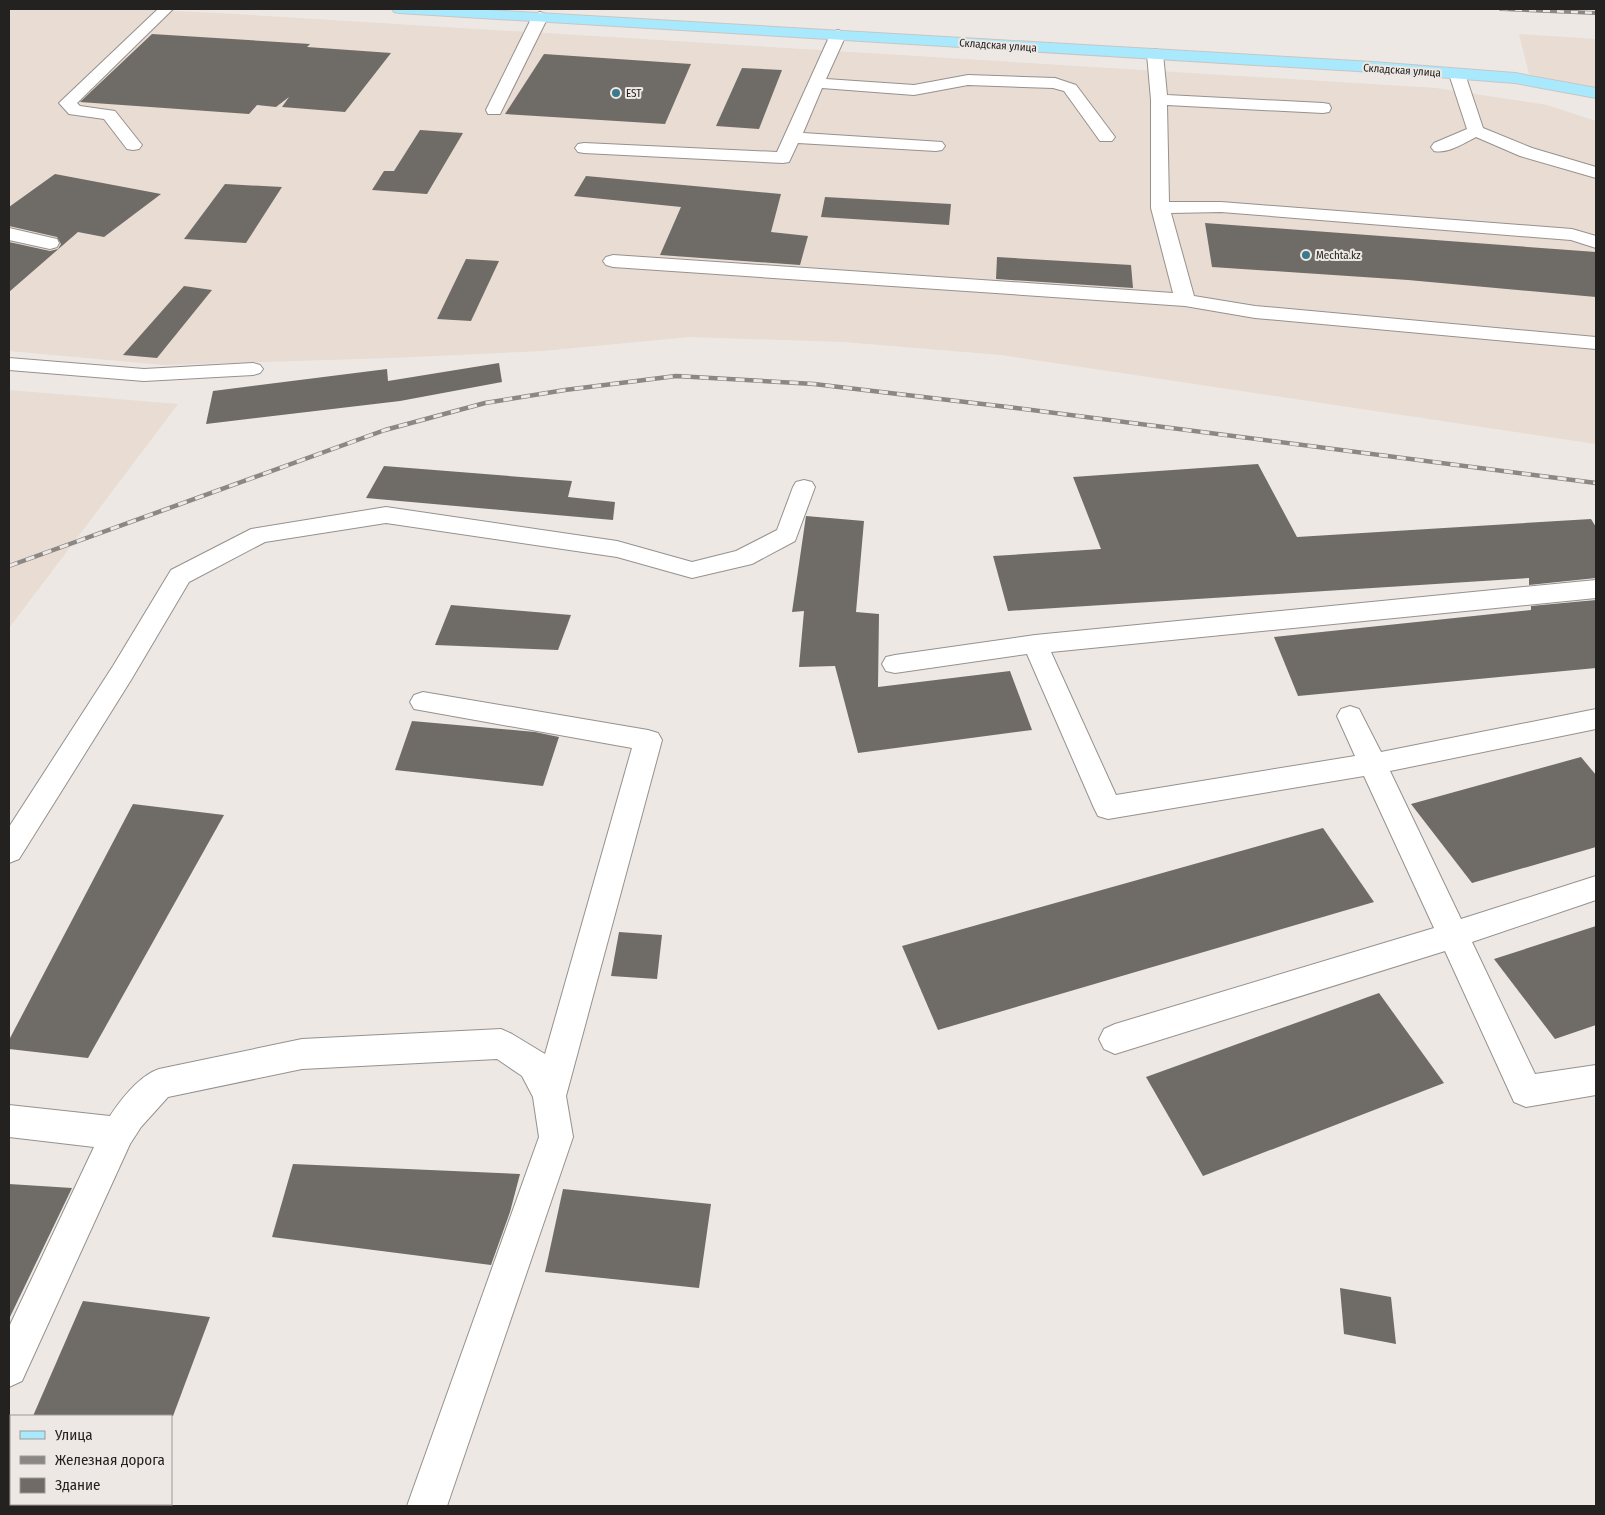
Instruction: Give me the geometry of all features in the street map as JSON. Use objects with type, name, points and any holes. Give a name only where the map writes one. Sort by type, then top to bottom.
[{"type":"main road","name":"Складская улица","points":[[399,9],[1155,54],[1515,78],[1596,93]]},
{"type":"lane","points":[[134,146],[109,115],[74,110],[67,103],[166,9]]},
{"type":"lane","points":[[494,110],[540,17]]},
{"type":"lane","points":[[584,148],[783,158],[838,35]]},
{"type":"lane","points":[[1155,54],[1159,100],[1160,208],[1185,300]]},
{"type":"lane","points":[[1457,74],[1476,130],[1526,152],[1596,173]]},
{"type":"lane","points":[[817,83],[897,90],[914,90],[968,80],[1055,83],[1070,88],[1106,138]]},
{"type":"lane","points":[[1159,100],[1323,108]]},
{"type":"lane","points":[[1440,147],[1476,130]]},
{"type":"lane","points":[[792,137],[936,146]]},
{"type":"lane","points":[[1160,208],[1222,207],[1306,213],[1572,235],[1596,242]]},
{"type":"lane","points":[[9,234],[50,243]]},
{"type":"lane","points":[[613,261],[1185,300],[1255,312],[1596,343]]},
{"type":"lane","points":[[9,364],[144,375],[253,369]]},
{"type":"lane","points":[[9,851],[122,673],[180,576],[259,535],[386,515],[617,549],[692,570],[743,558],[787,535],[804,487]]},
{"type":"lane","points":[[895,664],[1035,644],[1596,589]]},
{"type":"lane","points":[[1035,644],[1108,808],[1373,764],[1596,719]]},
{"type":"lane","points":[[423,702],[648,740],[549,1096]]},
{"type":"lane","points":[[1350,716],[1526,1091],[1596,1080]]},
{"type":"lane","points":[[1115,1039],[1453,935],[1596,888]]},
{"type":"lane","points":[[9,1368],[118,1132],[129,1116],[159,1084],[302,1054],[502,1044],[534,1065],[549,1096],[556,1137],[427,1506]]},
{"type":"lane","points":[[9,1121],[118,1132]]},
{"type":"shaded area","points":[[127,9],[218,13],[1436,88],[1547,105],[1596,121],[1596,444],[1001,355],[844,342],[689,337],[543,351],[164,365],[9,351],[9,10]]},
{"type":"shaded area","points":[[1519,34],[1596,39],[1596,88],[1529,74]]},
{"type":"shaded area","points":[[9,390],[178,404],[9,628]]},
{"type":"building","points":[[152,34],[310,44],[307,47],[391,53],[345,112],[282,107],[289,97],[276,107],[257,105],[249,114],[80,102]]},
{"type":"building","points":[[544,54],[691,64],[665,124],[505,114]]},
{"type":"building","points":[[742,68],[782,70],[759,129],[716,126]]},
{"type":"building","points":[[420,130],[463,133],[427,194],[372,190],[384,171],[394,171]]},
{"type":"building","points":[[55,174],[161,194],[104,237],[78,232],[9,292],[9,242],[50,251],[58,249],[61,244],[57,237],[9,226],[9,207]]},
{"type":"building","points":[[586,176],[781,194],[771,232],[808,236],[800,265],[660,255],[681,207],[574,196]]},
{"type":"building","points":[[225,184],[282,187],[246,243],[184,239]]},
{"type":"building","points":[[825,197],[951,204],[949,225],[821,217]]},
{"type":"building","points":[[1205,223],[1596,252],[1596,297],[1408,280],[1212,267]]},
{"type":"building","points":[[997,257],[1131,265],[1133,288],[996,279]]},
{"type":"building","points":[[466,259],[499,261],[471,321],[437,319]]},
{"type":"building","points":[[184,286],[212,290],[157,358],[123,355]]},
{"type":"building","points":[[499,363],[502,382],[400,401],[206,424],[213,391],[387,369],[388,381]]},
{"type":"building","points":[[1258,464],[1297,537],[1591,519],[1596,527],[1596,578],[1529,585],[1529,578],[1008,611],[993,556],[1101,549],[1073,477]]},
{"type":"building","points":[[384,466],[572,481],[568,497],[615,502],[613,520],[366,498]]},
{"type":"building","points":[[806,516],[864,521],[856,612],[879,614],[878,687],[1010,671],[1032,730],[858,753],[835,666],[799,667],[804,611],[792,612]]},
{"type":"building","points":[[1596,600],[1596,668],[1298,696],[1274,637],[1531,610],[1531,606]]},
{"type":"building","points":[[451,605],[571,615],[558,650],[435,645]]},
{"type":"building","points":[[412,721],[535,732],[559,737],[543,786],[395,770]]},
{"type":"building","points":[[1581,757],[1596,775],[1596,847],[1472,883],[1411,804]]},
{"type":"building","points":[[133,804],[224,815],[88,1058],[9,1049],[9,1040]]},
{"type":"building","points":[[1323,828],[1374,902],[938,1030],[902,946]]},
{"type":"building","points":[[1596,926],[1596,1025],[1555,1039],[1494,959]]},
{"type":"building","points":[[619,932],[662,935],[657,979],[611,976]]},
{"type":"building","points":[[1379,993],[1444,1083],[1203,1176],[1146,1077]]},
{"type":"building","points":[[293,1164],[520,1174],[510,1212],[491,1265],[272,1237]]},
{"type":"building","points":[[9,1184],[72,1188],[9,1319]]},
{"type":"building","points":[[563,1189],[711,1204],[699,1288],[545,1272]]},
{"type":"building","points":[[1340,1288],[1391,1297],[1396,1344],[1344,1334]]},
{"type":"building","points":[[83,1301],[210,1317],[173,1416],[33,1415]]},
{"type":"railway","points":[[1501,9],[1596,13]]},
{"type":"railway","points":[[9,566],[385,430],[485,403],[565,390],[676,376],[814,384],[1016,408],[1596,483]]},
{"type":"place","name":"EST","points":[[616,93]]},
{"type":"place","name":"Mechta.kz","points":[[1306,255]]}]
